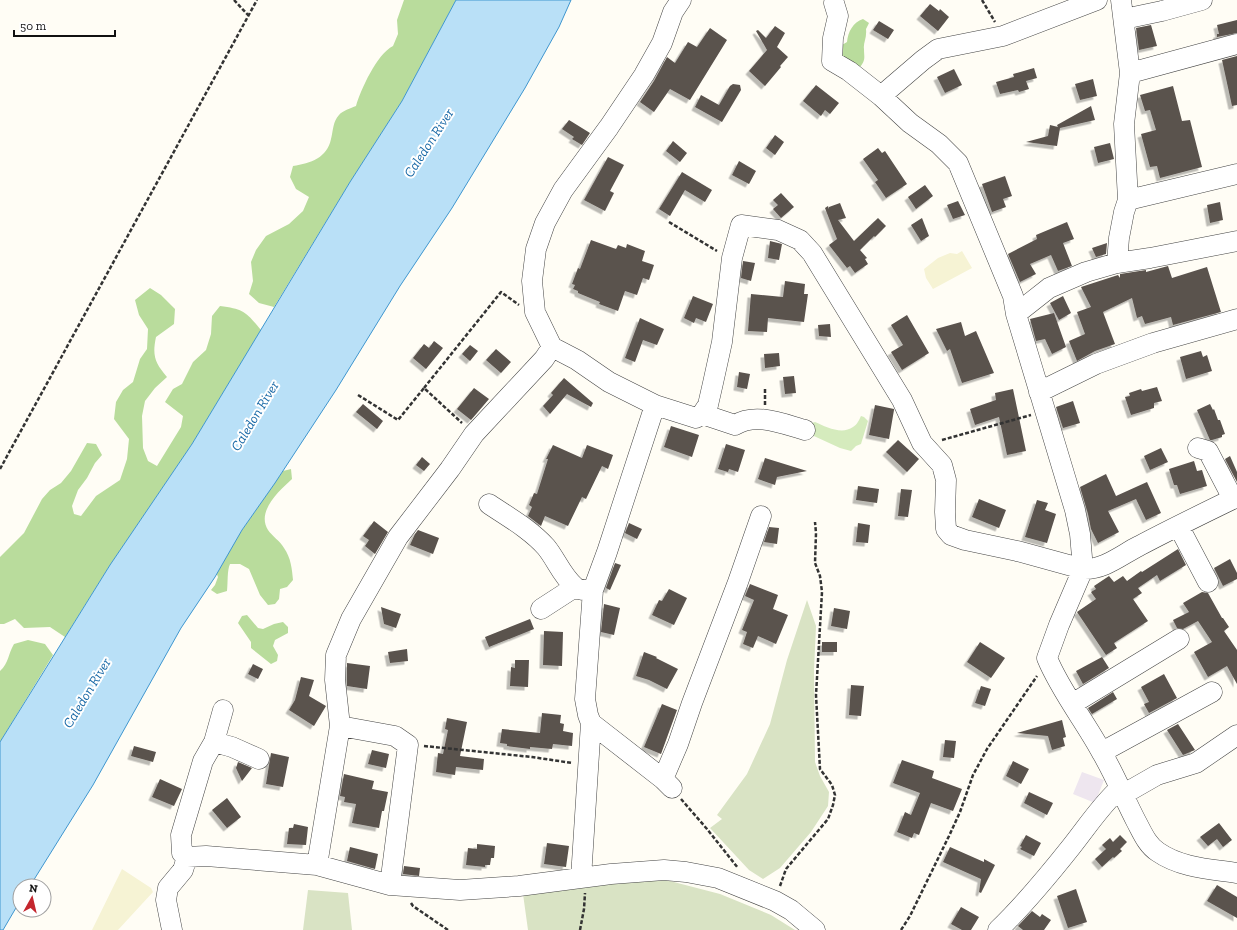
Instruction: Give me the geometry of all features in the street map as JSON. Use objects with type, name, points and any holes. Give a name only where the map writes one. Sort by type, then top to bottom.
[{"type":"street","points":[[680,0],[673,12],[662,43],[644,75],[609,127],[563,190],[545,223],[536,249],[532,281],[535,312],[552,347],[577,360],[609,382],[655,405],[696,418],[702,414],[708,405],[722,342],[732,258],[742,225],[778,230],[800,240],[815,259],[902,400],[922,443],[942,465],[946,480],[946,529],[951,535],[965,540],[1017,551],[1083,569],[1093,569],[1113,561],[1138,546],[1235,498],[1208,451],[1198,448]]},
{"type":"street","points":[[881,96],[938,49],[1003,36],[1097,0]]},
{"type":"street","points":[[1117,263],[1119,238],[1128,200],[1124,124],[1130,73],[1121,0]]},
{"type":"street","points":[[1124,20],[1202,0]]},
{"type":"street","points":[[833,1],[838,16],[833,38],[832,61],[849,71],[881,96],[910,123],[939,144],[958,163],[1012,296],[1016,314],[1075,510],[1080,534],[1083,569],[1047,658],[1049,663],[1072,704],[1102,752],[1150,845],[1158,852],[1180,863],[1237,873]]},
{"type":"street","points":[[1130,73],[1237,44]]},
{"type":"street","points":[[1128,200],[1237,174]]},
{"type":"street","points":[[1016,314],[1050,288],[1086,272],[1117,263],[1150,258],[1237,240]]},
{"type":"street","points":[[1039,392],[1096,364],[1166,339],[1237,319]]},
{"type":"street","points":[[317,865],[340,726],[335,680],[336,655],[351,619],[398,536],[450,469],[474,434],[544,359],[552,347]]},
{"type":"street","points":[[583,878],[591,723],[585,699],[584,588],[609,545],[655,405]]},
{"type":"street","points":[[702,414],[736,425],[742,421],[759,418],[805,430]]},
{"type":"street","points":[[488,504],[538,539],[546,547],[566,577],[584,588]]},
{"type":"street","points":[[591,723],[667,784],[678,744],[692,703],[738,582],[761,516]]},
{"type":"street","points":[[1179,526],[1208,582]]},
{"type":"street","points":[[541,609],[584,588]]},
{"type":"street","points":[[1072,704],[1179,639]]},
{"type":"street","points":[[1102,752],[1212,692]]},
{"type":"street","points":[[186,857],[182,853],[182,835],[203,760],[214,742],[223,710]]},
{"type":"street","points":[[340,726],[395,736],[408,745],[397,885]]},
{"type":"street","points":[[998,930],[1024,904],[1072,846],[1107,799],[1121,791],[1158,775],[1196,763],[1237,735]]},
{"type":"street","points":[[214,742],[232,747],[259,759]]},
{"type":"street","points":[[186,857],[206,856],[317,865],[397,885],[460,890],[519,886],[611,874],[664,870],[686,872],[718,878],[775,901],[791,910],[815,930]]},
{"type":"street","points":[[172,930],[166,900],[168,888],[183,870],[186,857]]},
{"type":"path","points":[[234,0],[248,15]]},
{"type":"path","points":[[0,469],[257,0]]},
{"type":"path","points":[[982,0],[1003,36]]},
{"type":"path","points":[[669,222],[719,252],[732,258]]},
{"type":"path","points":[[358,395],[398,420],[501,292],[527,312],[535,312]]},
{"type":"path","points":[[424,388],[474,434]]},
{"type":"path","points":[[928,448],[934,443],[952,436],[1045,411]]},
{"type":"path","points":[[775,901],[786,869],[828,819],[835,795],[832,785],[820,769],[816,695],[822,592],[820,576],[815,563],[815,522]]},
{"type":"path","points":[[901,930],[910,916],[949,836],[960,812],[973,775],[987,749],[1043,668],[1049,663]]},
{"type":"path","points":[[408,745],[532,757],[588,766]]},
{"type":"path","points":[[667,784],[708,829],[738,869]]},
{"type":"path","points":[[580,930],[584,909],[583,878]]},
{"type":"path","points":[[397,885],[413,906],[448,930]]},
{"type":"shaded area","points":[[962,251],[972,268],[933,289],[926,278],[924,269],[938,258],[950,253],[957,254]]},
{"type":"shaded area","points":[[1082,772],[1104,780],[1095,803],[1073,794]]},
{"type":"shaded area","points":[[122,869],[151,888],[153,892],[118,930],[92,930]]},
{"type":"green space","points":[[404,0],[456,0],[402,101],[350,182],[274,307],[259,303],[249,294],[253,281],[251,262],[256,250],[266,236],[289,224],[303,211],[309,197],[296,189],[290,177],[293,166],[312,161],[326,151],[337,117],[342,112],[356,106],[370,73],[381,56],[393,46],[398,34],[397,20]]},
{"type":"green space","points":[[863,19],[869,23],[866,29],[864,60],[860,67],[840,55],[842,45],[847,42],[852,28],[856,22]]},
{"type":"green space","points":[[150,288],[161,295],[175,309],[174,324],[156,337],[154,349],[157,363],[167,377],[155,388],[145,401],[142,416],[143,448],[148,461],[157,466],[181,427],[183,416],[165,402],[173,389],[182,384],[193,362],[206,350],[211,334],[212,316],[220,306],[234,308],[248,315],[261,330],[192,444],[110,565],[65,637],[50,627],[24,628],[15,619],[4,624],[0,624],[0,557],[24,533],[42,499],[50,490],[61,483],[71,471],[87,443],[96,444],[102,455],[95,463],[87,478],[78,490],[72,506],[74,514],[81,516],[96,496],[120,480],[127,459],[129,439],[114,419],[116,402],[123,390],[133,382],[140,359],[147,349],[148,329],[139,315],[135,300]]},
{"type":"green space","points":[[861,416],[868,421],[861,444],[856,446],[851,451],[840,448],[803,431],[805,425],[815,422],[834,429],[849,429],[856,425]]},
{"type":"green space","points":[[291,469],[292,479],[276,495],[267,508],[265,523],[268,530],[280,543],[288,556],[291,564],[293,580],[287,587],[280,589],[279,599],[275,604],[268,605],[260,595],[249,569],[240,564],[230,564],[227,591],[217,594],[211,590],[218,577],[215,569],[283,471]]},
{"type":"green space","points":[[807,600],[816,626],[814,671],[815,762],[820,776],[829,792],[828,806],[811,832],[780,868],[763,879],[749,870],[710,828],[722,819],[717,815],[747,774],[770,724],[787,660]]},
{"type":"green space","points":[[247,615],[258,628],[263,629],[283,622],[288,627],[288,633],[275,640],[273,646],[278,655],[277,661],[271,664],[251,648],[251,642],[238,623],[242,616]]},
{"type":"green space","points":[[28,640],[45,644],[53,655],[0,742],[0,671],[7,662],[14,644]]},
{"type":"green space","points":[[666,880],[720,894],[771,915],[795,930],[528,930],[523,894],[609,882]]},
{"type":"green space","points":[[308,890],[348,893],[352,930],[303,930]]},
{"type":"water","name":"Caledon River","points":[[456,0],[571,0],[559,27],[525,88],[452,208],[400,286],[336,390],[242,530],[215,577],[181,628],[93,785],[35,878],[12,878],[12,915],[3,930],[0,930],[0,742],[110,565],[192,444],[350,182],[402,101]]},
{"type":"building","points":[[930,4],[939,11],[940,9],[949,17],[938,31],[920,16]]},
{"type":"building","points":[[1237,20],[1237,33],[1217,37],[1217,34],[1219,34],[1217,25]]},
{"type":"building","points":[[879,21],[894,30],[888,39],[873,30]]},
{"type":"building","points":[[1151,25],[1157,46],[1139,50],[1136,28]]},
{"type":"building","points":[[775,26],[785,33],[777,47],[788,57],[765,86],[749,71],[767,50],[756,31],[758,30],[766,38]]},
{"type":"building","points":[[710,28],[727,40],[690,100],[670,89],[654,112],[640,102],[654,81],[667,57],[675,63],[688,42],[697,47]]},
{"type":"building","points":[[1237,56],[1237,105],[1232,106],[1222,60]]},
{"type":"building","points":[[1034,68],[1037,78],[1026,81],[1029,89],[1019,92],[1018,90],[1000,94],[996,82],[1014,77],[1013,74]]},
{"type":"building","points":[[954,69],[962,85],[945,93],[937,77]]},
{"type":"building","points":[[1093,79],[1097,96],[1080,100],[1075,84]]},
{"type":"building","points":[[733,84],[740,85],[741,90],[722,122],[695,107],[701,95],[719,105],[730,86]]},
{"type":"building","points":[[816,85],[839,103],[830,114],[825,110],[821,116],[803,101]]},
{"type":"building","points":[[1173,86],[1182,121],[1190,120],[1202,167],[1160,178],[1157,166],[1150,167],[1141,134],[1156,130],[1150,110],[1145,111],[1140,95]]},
{"type":"building","points":[[1091,106],[1095,120],[1060,128],[1057,146],[1026,142],[1048,136],[1050,125],[1058,127],[1057,125]]},
{"type":"building","points":[[569,120],[590,133],[582,145],[572,139],[574,137],[562,129]]},
{"type":"building","points":[[775,135],[784,142],[775,155],[766,148]]},
{"type":"building","points":[[673,141],[687,153],[680,162],[666,151]]},
{"type":"building","points":[[1110,143],[1114,159],[1098,163],[1094,147]]},
{"type":"building","points":[[878,148],[882,153],[885,151],[907,184],[886,198],[875,182],[878,180],[863,159]]},
{"type":"building","points":[[608,157],[624,165],[610,191],[614,193],[605,211],[584,200]]},
{"type":"building","points":[[739,161],[756,171],[749,184],[732,175]]},
{"type":"building","points":[[682,172],[712,190],[705,202],[685,190],[670,216],[659,209]]},
{"type":"building","points":[[1005,176],[1012,196],[1003,199],[1006,207],[992,212],[982,184]]},
{"type":"building","points":[[925,185],[933,196],[916,209],[908,197]]},
{"type":"building","points":[[781,193],[794,207],[781,218],[773,209],[778,205],[773,200]]},
{"type":"building","points":[[958,201],[965,215],[953,219],[947,205]]},
{"type":"building","points":[[1220,202],[1223,220],[1210,223],[1207,205]]},
{"type":"building","points":[[840,203],[846,218],[838,220],[854,241],[878,218],[886,226],[860,250],[867,258],[865,259],[868,264],[855,273],[850,266],[847,268],[829,245],[837,239],[825,208],[828,206],[829,209],[829,207]]},
{"type":"building","points":[[922,218],[929,236],[921,241],[911,225]]},
{"type":"building","points":[[1067,222],[1074,239],[1063,243],[1072,266],[1058,271],[1051,255],[1030,264],[1036,274],[1020,282],[1008,254],[1037,239],[1036,235]]},
{"type":"building","points":[[591,240],[616,249],[618,245],[626,248],[627,244],[645,251],[642,261],[654,265],[649,280],[643,278],[637,295],[625,291],[618,311],[599,304],[600,302],[578,293],[578,291],[573,289],[575,285],[572,284],[578,268],[580,269]]},
{"type":"building","points":[[770,241],[782,244],[779,260],[768,258]]},
{"type":"building","points":[[1107,243],[1106,254],[1096,257],[1092,248]]},
{"type":"building","points":[[743,261],[755,263],[751,281],[741,278]]},
{"type":"building","points":[[1168,266],[1172,278],[1207,267],[1221,312],[1173,325],[1171,317],[1145,324],[1142,316],[1137,318],[1132,298],[1103,312],[1115,344],[1095,351],[1077,361],[1069,341],[1085,334],[1077,312],[1091,307],[1081,287],[1118,275],[1120,278],[1120,274],[1146,270],[1146,272]]},
{"type":"building","points":[[785,281],[805,284],[804,294],[808,294],[804,322],[768,318],[767,332],[748,331],[751,294],[783,297]]},
{"type":"building","points":[[693,296],[713,304],[706,322],[696,318],[694,323],[684,318]]},
{"type":"building","points":[[1063,296],[1071,313],[1059,320],[1050,303]]},
{"type":"building","points":[[1054,313],[1066,347],[1052,354],[1045,339],[1036,341],[1030,319]]},
{"type":"building","points":[[907,315],[929,353],[902,370],[891,352],[903,345],[891,325]]},
{"type":"building","points":[[640,318],[664,329],[657,345],[643,340],[635,362],[625,358]]},
{"type":"building","points":[[961,322],[965,336],[976,331],[994,373],[962,383],[950,349],[947,351],[936,329]]},
{"type":"building","points":[[830,324],[831,337],[819,336],[818,325]]},
{"type":"building","points":[[434,341],[443,348],[426,369],[413,358],[424,344],[429,348]]},
{"type":"building","points":[[470,345],[478,351],[470,361],[462,354]]},
{"type":"building","points":[[496,349],[511,362],[501,373],[486,360]]},
{"type":"building","points":[[1201,351],[1203,357],[1207,355],[1212,371],[1186,379],[1180,357]]},
{"type":"building","points":[[779,353],[780,366],[765,368],[764,354]]},
{"type":"building","points":[[739,372],[750,374],[747,389],[737,387]]},
{"type":"building","points":[[794,376],[796,393],[785,394],[783,377]]},
{"type":"building","points":[[564,378],[593,403],[591,407],[567,394],[550,414],[543,406],[553,395],[551,393]]},
{"type":"building","points":[[1157,387],[1162,401],[1154,403],[1154,408],[1131,415],[1125,397],[1130,396],[1129,393],[1141,389],[1142,391]]},
{"type":"building","points":[[474,388],[489,399],[471,420],[457,409]]},
{"type":"building","points":[[1013,389],[1026,451],[1007,455],[999,417],[975,425],[970,409],[996,400],[995,393]]},
{"type":"building","points":[[1073,401],[1080,423],[1063,428],[1056,407]]},
{"type":"building","points":[[363,404],[383,421],[377,429],[356,412]]},
{"type":"building","points":[[1210,404],[1213,410],[1214,409],[1218,420],[1220,420],[1225,434],[1222,435],[1222,437],[1212,440],[1210,440],[1197,410]]},
{"type":"building","points":[[875,405],[894,409],[889,439],[869,435]]},
{"type":"building","points":[[671,426],[699,435],[692,457],[664,447]]},
{"type":"building","points":[[898,440],[919,459],[907,472],[886,452]]},
{"type":"building","points":[[726,444],[745,450],[738,472],[729,469],[728,472],[718,469]]},
{"type":"building","points":[[553,445],[582,458],[587,445],[613,455],[608,469],[602,466],[586,499],[582,497],[568,526],[545,516],[541,526],[528,516],[532,507],[529,505],[534,493],[537,494],[548,459],[546,459]]},
{"type":"building","points":[[1161,448],[1168,462],[1150,470],[1144,456]]},
{"type":"building","points":[[1230,456],[1237,472],[1237,482],[1225,459]]},
{"type":"building","points":[[422,457],[430,464],[424,471],[416,465]]},
{"type":"building","points":[[765,458],[807,471],[777,477],[775,485],[758,479]]},
{"type":"building","points":[[1194,461],[1197,471],[1202,470],[1207,486],[1180,494],[1177,485],[1174,485],[1169,469]]},
{"type":"building","points":[[1106,474],[1116,496],[1147,482],[1161,513],[1146,520],[1136,499],[1108,511],[1119,532],[1098,543],[1091,529],[1080,487]]},
{"type":"building","points":[[858,486],[879,489],[877,503],[856,500]]},
{"type":"building","points":[[901,489],[912,490],[908,517],[898,516]]},
{"type":"building","points":[[979,499],[1006,510],[999,528],[972,517]]},
{"type":"building","points":[[1037,500],[1048,503],[1045,510],[1056,514],[1047,543],[1025,537]]},
{"type":"building","points":[[374,521],[388,532],[375,554],[365,546],[369,540],[363,536]]},
{"type":"building","points":[[629,523],[642,529],[637,539],[625,533]]},
{"type":"building","points":[[858,523],[870,525],[868,543],[856,542]]},
{"type":"building","points":[[769,527],[779,528],[777,544],[764,542]]},
{"type":"building","points":[[418,530],[439,538],[433,554],[410,545]]},
{"type":"building","points":[[1178,549],[1186,565],[1160,581],[1157,575],[1138,588],[1142,593],[1133,599],[1148,621],[1114,643],[1117,648],[1106,655],[1077,612],[1096,599],[1091,592],[1096,589],[1094,586],[1109,576],[1114,582],[1123,576],[1127,581]]},
{"type":"building","points":[[1230,559],[1237,573],[1237,579],[1223,586],[1214,568]]},
{"type":"building","points":[[615,563],[621,565],[610,590],[606,588]]},
{"type":"building","points":[[750,584],[778,595],[773,609],[788,615],[776,644],[758,636],[753,648],[743,644],[747,632],[742,630],[754,600],[745,596]]},
{"type":"building","points":[[669,589],[687,598],[674,625],[652,615],[659,600],[662,601]]},
{"type":"building","points":[[1202,592],[1208,593],[1222,618],[1229,627],[1224,631],[1237,650],[1237,684],[1227,666],[1208,677],[1194,652],[1212,642],[1198,621],[1183,629],[1177,628],[1173,620],[1189,612],[1183,603]]},
{"type":"building","points":[[604,604],[620,608],[614,635],[601,632]]},
{"type":"building","points":[[381,607],[401,614],[396,628],[384,624]]},
{"type":"building","points":[[834,608],[850,611],[847,629],[831,626]]},
{"type":"building","points":[[530,619],[534,629],[489,647],[485,637]]},
{"type":"building","points":[[544,631],[563,632],[562,666],[543,665]]},
{"type":"building","points":[[822,642],[837,642],[837,652],[822,652]]},
{"type":"building","points":[[980,642],[1005,658],[991,678],[967,662]]},
{"type":"building","points":[[407,649],[408,661],[390,663],[388,652]]},
{"type":"building","points":[[644,652],[657,657],[656,658],[678,669],[667,689],[649,680],[636,676]]},
{"type":"building","points":[[1102,657],[1109,668],[1083,684],[1076,671]]},
{"type":"building","points":[[515,660],[529,660],[528,687],[510,686],[511,667],[515,668]]},
{"type":"building","points":[[347,663],[370,666],[367,689],[347,686]]},
{"type":"building","points":[[253,664],[263,669],[258,679],[248,674]]},
{"type":"building","points":[[1164,674],[1177,698],[1149,713],[1144,704],[1149,702],[1141,687]]},
{"type":"building","points":[[301,677],[314,680],[309,696],[326,706],[314,726],[289,710],[295,700]]},
{"type":"building","points":[[851,685],[864,686],[861,716],[849,715]]},
{"type":"building","points":[[981,686],[991,689],[985,706],[975,703]]},
{"type":"building","points":[[1113,692],[1117,699],[1092,714],[1088,708]]},
{"type":"building","points":[[662,704],[677,710],[661,754],[644,747]]},
{"type":"building","points":[[542,713],[561,715],[560,723],[564,724],[563,731],[573,733],[572,746],[553,744],[552,749],[530,747],[530,749],[507,746],[507,744],[500,743],[502,729],[540,733]]},
{"type":"building","points":[[447,718],[467,722],[460,756],[484,759],[483,770],[456,767],[455,775],[436,772],[438,753],[443,754],[448,730],[445,729]]},
{"type":"building","points":[[1062,720],[1066,737],[1063,738],[1065,746],[1052,750],[1048,736],[1017,733]]},
{"type":"building","points":[[1178,724],[1195,750],[1183,755],[1167,730]]},
{"type":"building","points":[[945,740],[956,741],[954,758],[943,757]]},
{"type":"building","points":[[134,746],[156,752],[153,762],[131,756]]},
{"type":"building","points":[[372,750],[389,754],[386,768],[368,764]]},
{"type":"building","points":[[271,753],[289,757],[283,787],[266,784]]},
{"type":"building","points":[[902,760],[934,771],[932,778],[962,789],[953,811],[931,803],[919,835],[914,833],[912,838],[897,832],[905,812],[911,815],[920,793],[893,783]]},
{"type":"building","points":[[1013,761],[1029,769],[1021,784],[1006,776]]},
{"type":"building","points":[[238,762],[252,768],[242,781],[236,768]]},
{"type":"building","points":[[344,774],[374,781],[372,789],[388,792],[384,811],[382,811],[379,828],[352,823],[356,804],[344,802],[345,797],[340,796]]},
{"type":"building","points":[[160,779],[182,789],[174,806],[152,797]]},
{"type":"building","points":[[1029,792],[1053,803],[1047,815],[1024,803]]},
{"type":"building","points":[[227,798],[241,817],[227,828],[212,810]]},
{"type":"building","points":[[1219,823],[1232,840],[1223,847],[1217,839],[1208,846],[1200,837]]},
{"type":"building","points":[[294,824],[308,827],[306,845],[287,844],[289,828],[293,828]]},
{"type":"building","points":[[1026,835],[1041,843],[1034,856],[1020,849]]},
{"type":"building","points":[[1120,835],[1127,842],[1120,849],[1122,851],[1102,867],[1095,859],[1106,849],[1102,845],[1110,838],[1113,842]]},
{"type":"building","points":[[547,843],[569,846],[566,867],[544,864]]},
{"type":"building","points":[[477,844],[495,846],[494,858],[491,858],[490,865],[485,865],[485,867],[466,865],[468,848],[477,849]]},
{"type":"building","points":[[350,847],[378,854],[375,869],[347,861]]},
{"type":"building","points":[[950,847],[984,862],[984,859],[995,865],[981,893],[979,892],[981,879],[943,862]]},
{"type":"building","points":[[404,866],[420,868],[419,876],[403,874]]},
{"type":"building","points":[[1217,885],[1237,897],[1237,918],[1207,901]]},
{"type":"building","points":[[1076,889],[1087,922],[1068,928],[1057,896]]},
{"type":"building","points":[[961,907],[979,917],[971,930],[962,930],[951,924]]},
{"type":"building","points":[[1032,911],[1040,917],[1042,914],[1051,920],[1044,930],[1023,930],[1018,926]]}]
